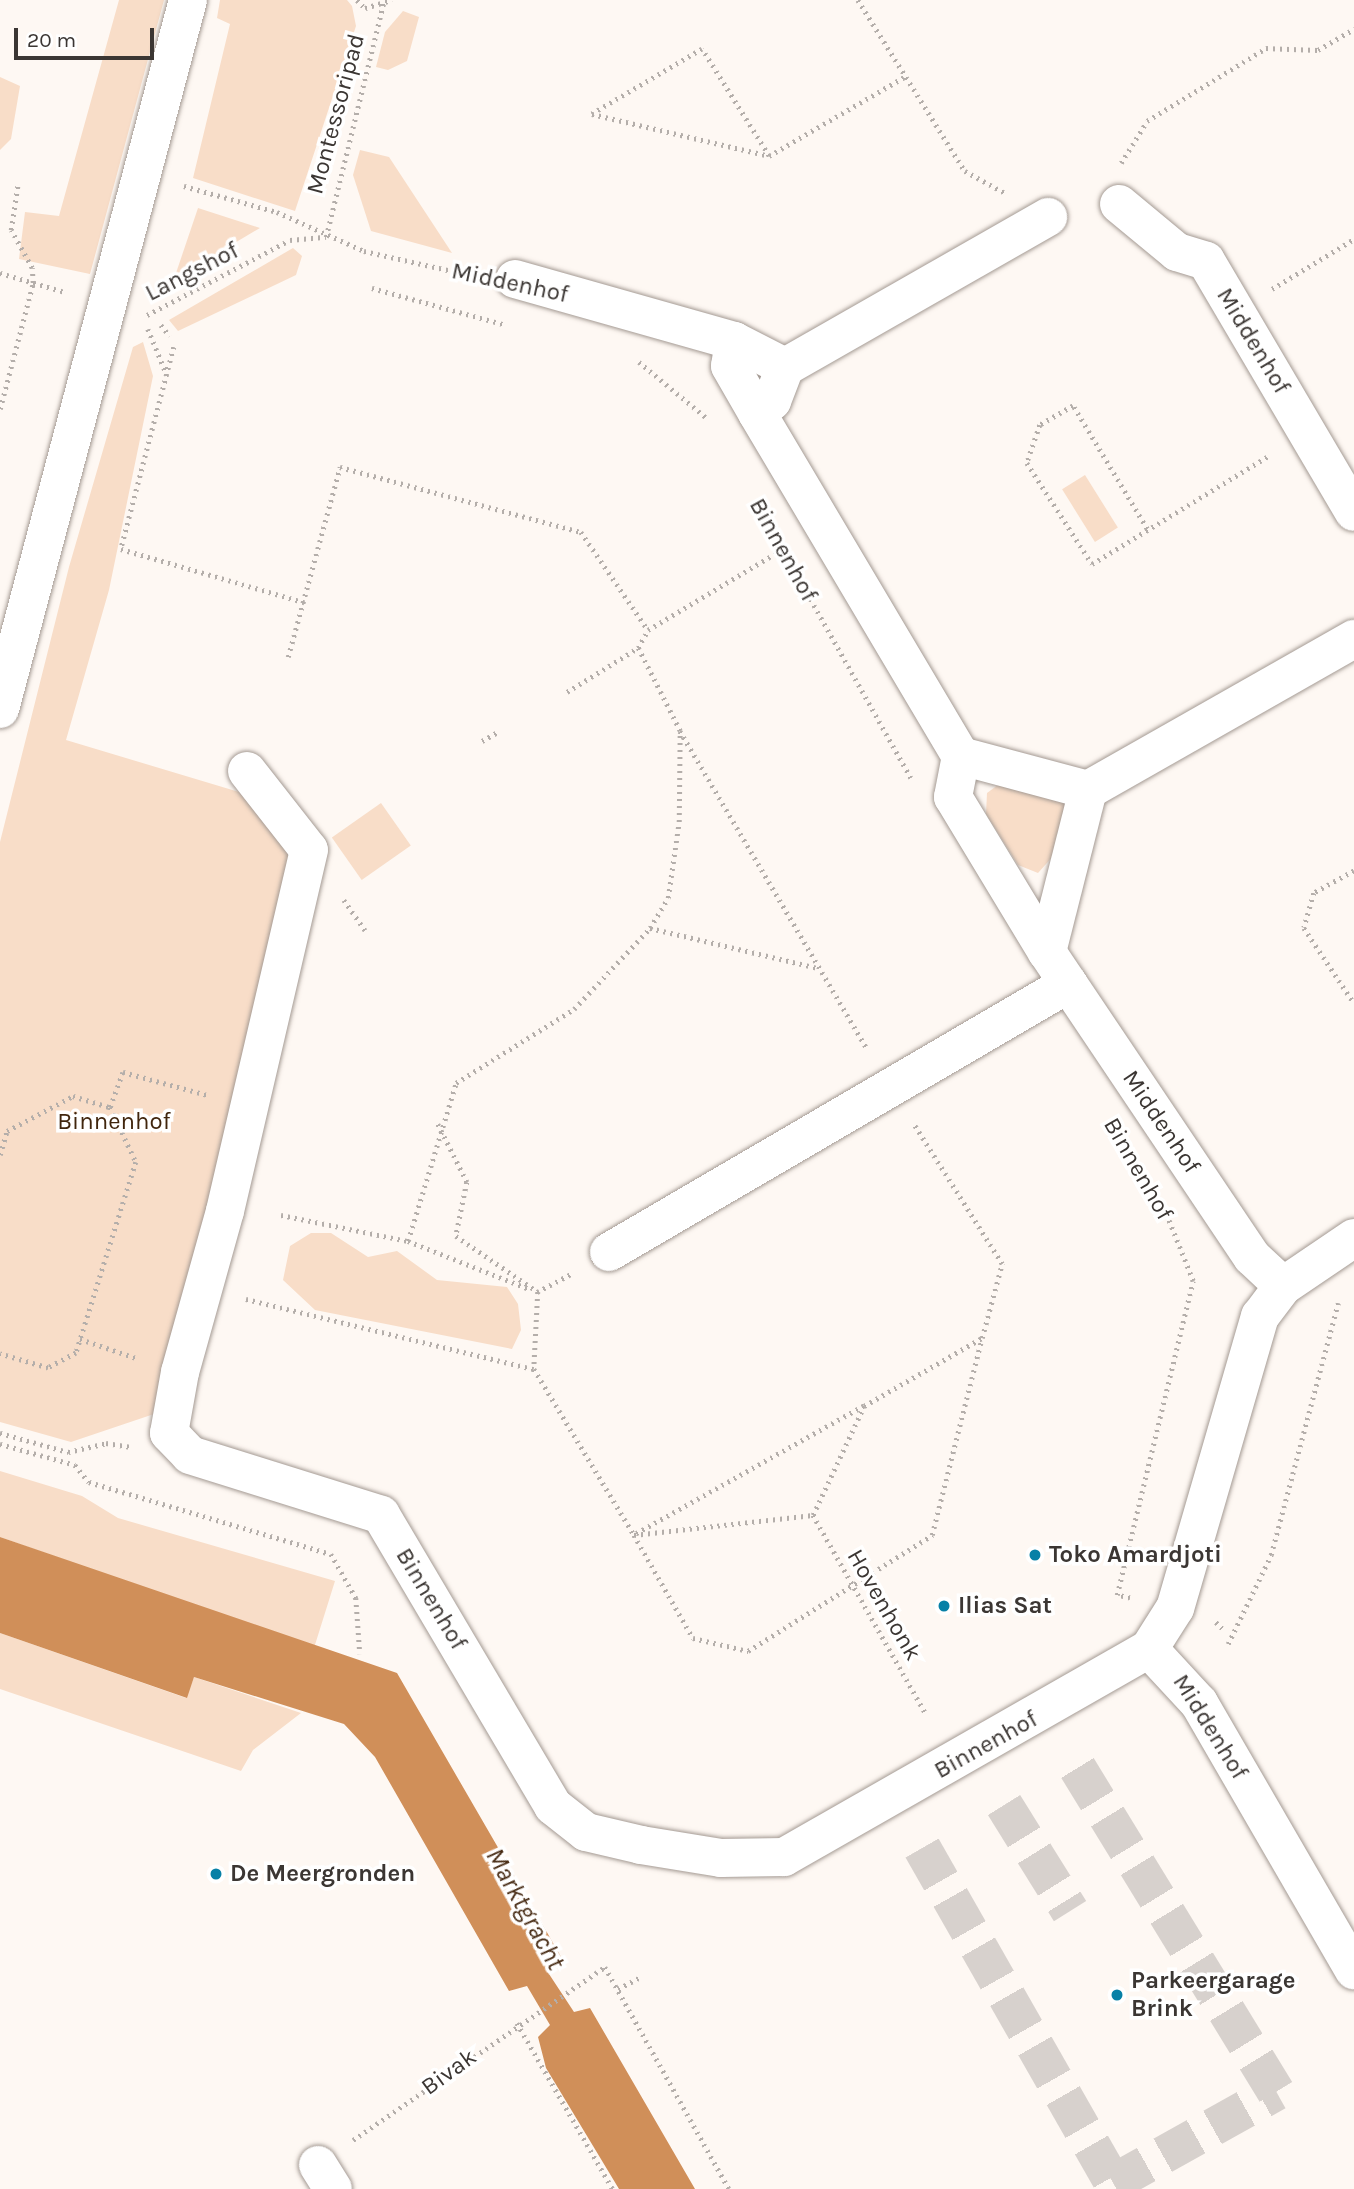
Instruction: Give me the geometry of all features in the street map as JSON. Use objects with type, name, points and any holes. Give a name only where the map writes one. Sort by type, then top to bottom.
[{"type":"street","points":[[0,709],[129,311],[188,0]]},
{"type":"street","name":"Middenhof","points":[[1119,204],[1177,252],[1206,261],[1354,512]]},
{"type":"street","points":[[757,413],[772,401],[785,367],[1048,217]]},
{"type":"street","name":"Middenhof","points":[[515,279],[734,341],[785,367]]},
{"type":"street","points":[[734,341],[730,366],[961,756],[1088,790],[1354,639]]},
{"type":"street","name":"Middenhof","points":[[961,756],[953,797],[1047,952],[1252,1257],[1283,1286]]},
{"type":"street","points":[[169,1433],[180,1373],[250,1107],[309,850],[247,771]]},
{"type":"street","points":[[1047,952],[1088,790]]},
{"type":"street","points":[[609,1252],[1068,984]]},
{"type":"street","points":[[1149,1649],[1175,1608],[1244,1354],[1260,1316],[1283,1286],[1354,1238]]},
{"type":"street","name":"Binnenhof","points":[[169,1433],[190,1455],[381,1515],[553,1806],[586,1832],[641,1845],[720,1858],[784,1857],[1149,1649]]},
{"type":"street","name":"Middenhof","points":[[1149,1649],[1199,1703],[1354,1970]]},
{"type":"path","points":[[357,0],[365,8],[382,7],[392,0]]},
{"type":"path","name":"Montessoripad","points":[[326,237],[384,0]]},
{"type":"path","points":[[858,0],[965,171],[1048,217]]},
{"type":"path","points":[[1119,204],[1121,157],[1147,121],[1266,48],[1318,50],[1354,29]]},
{"type":"path","points":[[769,156],[702,49],[592,114],[769,156],[904,77]]},
{"type":"path","points":[[0,410],[33,283],[32,268],[11,230],[18,183]]},
{"type":"path","points":[[179,186],[307,223],[326,237]]},
{"type":"path","name":"Langshof","points":[[0,273],[129,311],[290,240],[326,237]]},
{"type":"path","name":"Middenhof","points":[[326,237],[496,281],[515,279]]},
{"type":"path","points":[[1235,311],[1354,239]]},
{"type":"path","points":[[372,288],[506,325]]},
{"type":"path","points":[[129,311],[168,376]]},
{"type":"path","points":[[161,325],[170,336]]},
{"type":"path","points":[[174,346],[121,549],[304,602]]},
{"type":"path","points":[[627,359],[640,362],[714,424]]},
{"type":"path","points":[[1147,529],[1073,406],[1040,425],[1027,463],[1092,564],[1307,432]]},
{"type":"path","points":[[288,657],[340,467],[581,533],[648,630]]},
{"type":"path","name":"Binnenhof","points":[[770,526],[916,788]]},
{"type":"path","points":[[567,692],[638,648],[648,630],[783,549]]},
{"type":"path","points":[[538,1292],[534,1369],[693,1639],[748,1651],[932,1535],[1002,1264],[819,968],[680,731],[638,648]]},
{"type":"path","points":[[482,741],[499,731]]},
{"type":"path","points":[[408,1241],[439,1124],[456,1083],[574,1009],[650,928],[675,879],[680,731]]},
{"type":"path","points":[[1354,871],[1314,893],[1304,928],[1354,1003]]},
{"type":"path","points":[[650,928],[819,968]]},
{"type":"path","points":[[0,1354],[48,1368],[76,1353],[136,1162],[110,1107],[123,1072],[250,1107]]},
{"type":"path","points":[[0,1155],[7,1131],[73,1096],[110,1107]]},
{"type":"path","points":[[439,1124],[467,1182],[456,1236],[538,1292]]},
{"type":"path","name":"Binnenhof","points":[[1118,1595],[1193,1281],[1164,1208]]},
{"type":"path","points":[[281,1215],[408,1241],[538,1292]]},
{"type":"path","points":[[538,1292],[609,1252]]},
{"type":"path","points":[[1228,1644],[1271,1555],[1334,1311],[1344,1292]]},
{"type":"path","points":[[238,1297],[534,1369]]},
{"type":"path","points":[[634,1535],[982,1338]]},
{"type":"path","points":[[80,1339],[180,1373]]},
{"type":"path","points":[[634,1535],[813,1516],[864,1406]]},
{"type":"path","points":[[0,1433],[68,1452],[106,1443],[139,1448],[169,1433]]},
{"type":"path","points":[[0,1444],[75,1465],[89,1482],[331,1554],[356,1598],[359,1654]]},
{"type":"path","name":"Hovenhonk","points":[[813,1516],[925,1712]]},
{"type":"path","name":"Bivak","points":[[326,2177],[517,2023],[562,1993],[606,1967],[618,1989]]},
{"type":"path","points":[[642,1976],[618,1989],[730,2189]]},
{"type":"path","points":[[517,2023],[614,2189]]},
{"type":"green space","points":[[119,0],[164,0],[90,274],[19,259],[25,212],[59,216]]},
{"type":"green space","points":[[220,0],[347,0],[352,6],[356,26],[295,211],[193,178],[230,24],[217,18]]},
{"type":"green space","points":[[403,11],[419,17],[407,61],[388,70],[376,67],[385,32]]},
{"type":"green space","points":[[0,77],[20,86],[11,139],[0,150]]},
{"type":"green space","points":[[360,150],[389,157],[452,253],[371,231],[353,175]]},
{"type":"green space","points":[[198,208],[260,228],[174,279]]},
{"type":"green space","points":[[293,248],[302,256],[296,275],[178,331],[169,320]]},
{"type":"green space","points":[[143,342],[153,376],[109,590],[66,740],[239,792],[301,850],[157,1413],[71,1442],[0,1422],[0,842],[69,567],[133,347]]},
{"type":"green space","points":[[1085,475],[1118,528],[1095,542],[1062,489]]},
{"type":"green space","points":[[1002,782],[1067,804],[1055,854],[1038,873],[1018,865],[986,814],[987,793]]},
{"type":"green space","points":[[381,803],[411,846],[362,880],[332,837]]},
{"type":"green space","points":[[311,1233],[331,1233],[368,1257],[397,1251],[437,1280],[507,1287],[518,1304],[521,1330],[512,1349],[315,1310],[283,1280],[290,1246]]},
{"type":"green space","points":[[0,1471],[82,1496],[118,1518],[335,1581],[314,1648],[0,1537]]},
{"type":"green space","points":[[0,1633],[186,1698],[194,1677],[301,1713],[253,1750],[241,1771],[0,1689]]},
{"type":"water","name":"Marktgracht","points":[[0,1537],[397,1673],[563,1960],[549,1974],[574,2012],[590,2008],[695,2189],[619,2189],[546,2068],[538,2037],[550,2025],[527,1986],[509,1991],[375,1757],[344,1724],[194,1677],[187,1698],[0,1633]]},
{"type":"tunnel","points":[[922,1848],[1113,2183],[1276,2092],[1074,1762]]},
{"type":"tunnel","points":[[1004,1805],[1070,1911]]},
{"type":"place","name":"Toko Amardjoti","points":[[1035,1555]]},
{"type":"place","name":"Ilias Sat","points":[[944,1606]]},
{"type":"place","name":"De Meergronden","points":[[216,1874]]},
{"type":"place","name":"Parkeergarage Brink","points":[[1117,1995]]}]
